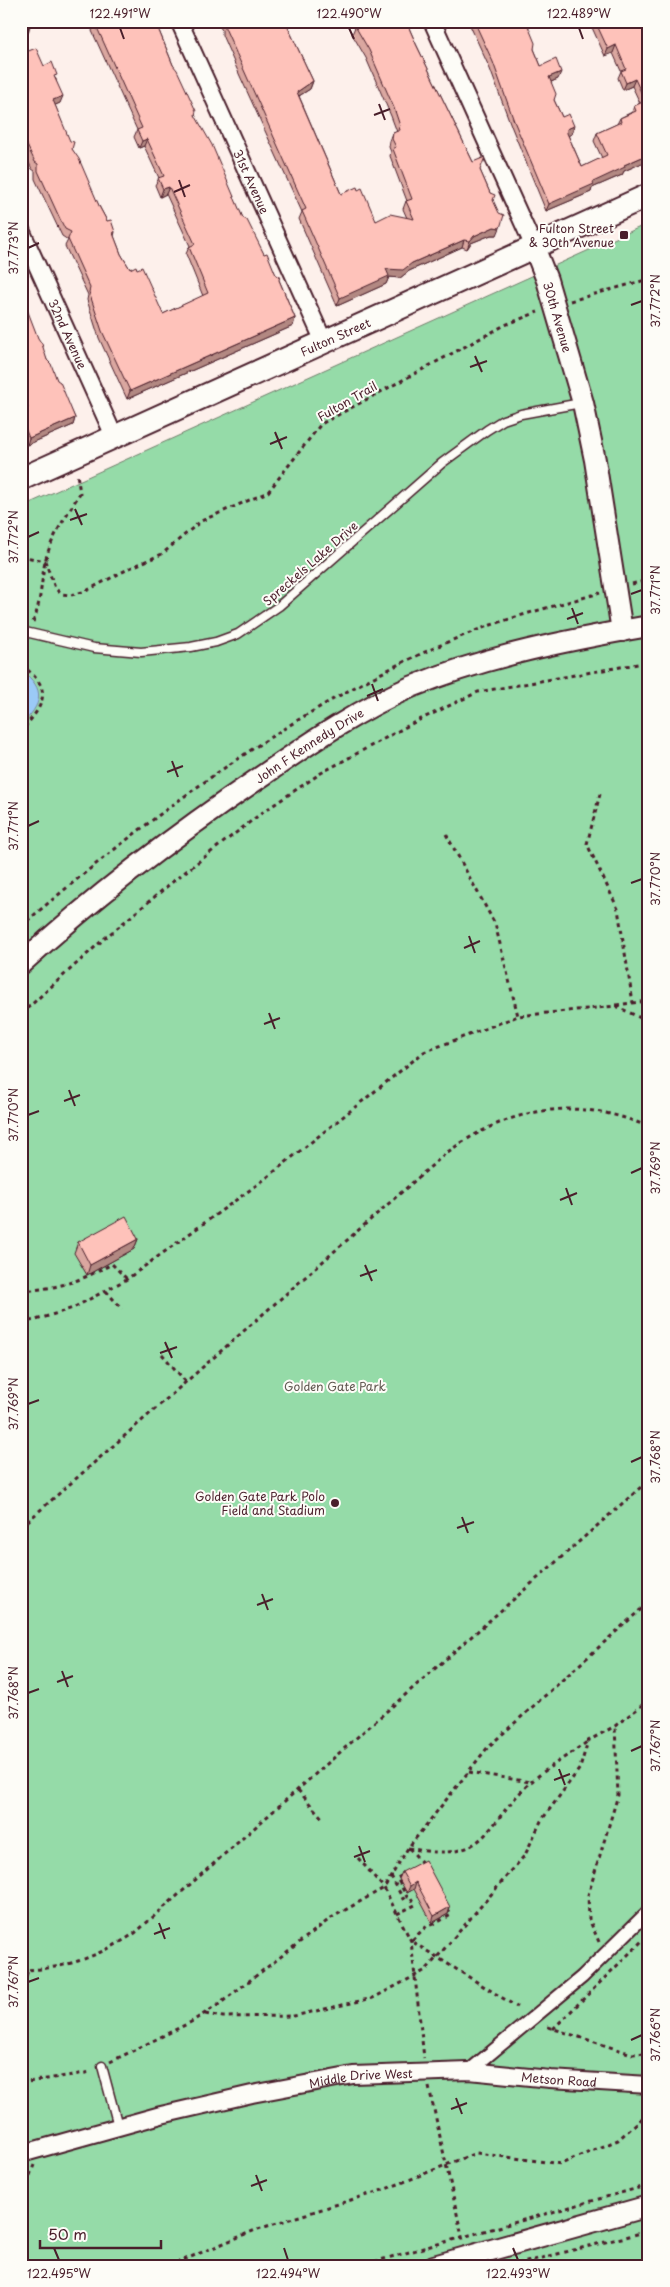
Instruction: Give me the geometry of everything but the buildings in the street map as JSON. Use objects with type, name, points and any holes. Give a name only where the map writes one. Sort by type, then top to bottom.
[{"type":"main road","name":"Fulton Street","points":[[21,479],[649,195]]},
{"type":"street","name":"31st Avenue","points":[[179,21],[324,342]]},
{"type":"street","name":"30th Avenue","points":[[432,21],[534,247],[547,280],[583,403],[622,631]]},
{"type":"street","name":"32nd Avenue","points":[[21,230],[114,436]]},
{"type":"street","name":"John F Kennedy Drive","points":[[21,964],[99,896],[170,840],[276,766],[368,710],[411,688],[470,666],[540,647],[649,626]]},
{"type":"street","points":[[469,2071],[605,1956],[649,1911]]},
{"type":"street","name":"Metson Road","points":[[469,2071],[649,2085]]},
{"type":"street","name":"Middle Drive West","points":[[21,2154],[118,2126],[243,2096],[353,2075],[469,2071]]},
{"type":"street","points":[[434,2266],[649,2206]]},
{"type":"lane","name":"Spreckels Lake Drive","points":[[25,632],[94,648],[141,652],[191,647],[216,642],[238,634],[279,606],[442,463],[486,430],[503,420],[521,414],[583,403]]},
{"type":"lane","points":[[102,2066],[118,2126]]},
{"type":"path","name":"Fulton Trail","points":[[45,561],[55,588],[61,594],[66,595],[86,591],[162,554],[201,521],[268,492],[321,424],[505,325],[554,305],[649,279]]},
{"type":"path","points":[[21,656],[25,632],[37,612],[45,561],[53,539],[80,493],[73,455]]},
{"type":"path","points":[[21,556],[45,561]]},
{"type":"path","points":[[631,584],[649,580]]},
{"type":"path","points":[[21,1014],[105,938],[176,880],[263,812],[321,773],[478,692],[649,662]]},
{"type":"path","points":[[21,665],[37,679],[43,696],[38,712],[21,731]]},
{"type":"path","points":[[600,794],[587,844],[618,909],[633,1003]]},
{"type":"path","points":[[446,834],[495,924],[518,1016]]},
{"type":"path","points":[[21,1322],[54,1315],[127,1279],[265,1179],[424,1052],[518,1016],[649,1001]]},
{"type":"path","points":[[616,1006],[649,1022]]},
{"type":"path","points":[[21,1527],[446,1154],[484,1128],[525,1114],[572,1109],[617,1115],[649,1127]]},
{"type":"path","points":[[21,1291],[53,1289],[85,1278],[112,1264],[127,1279]]},
{"type":"path","points":[[106,1291],[122,1309]]},
{"type":"path","points":[[162,1354],[186,1382]]},
{"type":"path","points":[[21,1970],[54,1968],[74,1963],[122,1941],[152,1918],[649,1480]]},
{"type":"path","points":[[21,2083],[97,2071],[102,2066],[204,2013],[331,1918],[384,1888],[408,1848],[488,1748],[649,1602]]},
{"type":"path","points":[[408,1848],[433,1853],[462,1851],[480,1842],[531,1782],[588,1741],[615,1726],[649,1700]]},
{"type":"path","points":[[605,1956],[589,1919],[588,1895],[618,1795],[615,1726]]},
{"type":"path","points":[[204,2013],[223,2017],[294,2016],[373,1998],[426,1970],[524,1855],[541,1821],[580,1768],[588,1741]]},
{"type":"path","points":[[469,1772],[531,1782]]},
{"type":"path","points":[[298,1790],[322,1818]]},
{"type":"path","points":[[408,1848],[423,1865],[416,1868]]},
{"type":"path","points":[[358,1858],[384,1888],[410,1942],[416,1975],[421,2040]]},
{"type":"path","points":[[407,1897],[397,1878],[409,1872]]},
{"type":"path","points":[[391,1876],[403,1899],[410,1896],[415,1905],[397,1914]]},
{"type":"path","points":[[410,1942],[427,1926],[451,1915],[446,1906]]},
{"type":"path","points":[[649,1934],[550,2028],[632,2054],[649,2052]]},
{"type":"path","points":[[410,1942],[517,2007]]},
{"type":"path","points":[[21,1991],[28,1970]]},
{"type":"path","points":[[428,2082],[464,2247]]},
{"type":"path","points":[[169,2266],[258,2229],[386,2190],[476,2153],[561,2164],[618,2140],[649,2112]]},
{"type":"path","points":[[21,2198],[41,2148]]},
{"type":"path","points":[[359,2266],[649,2184]]},
{"type":"path","points":[[510,2266],[649,2231]]},
{"type":"green space","name":"Golden Gate Park","points":[[649,223],[649,2266],[21,2266],[21,507]]},
{"type":"water","points":[[21,670],[35,684],[39,697],[34,710],[21,725]]},
{"type":"place","name":"Fulton Street & 30th Avenue","points":[[624,235]]},
{"type":"place","name":"Golden Gate Park Polo Field and Stadium","points":[[335,1503]]}]
